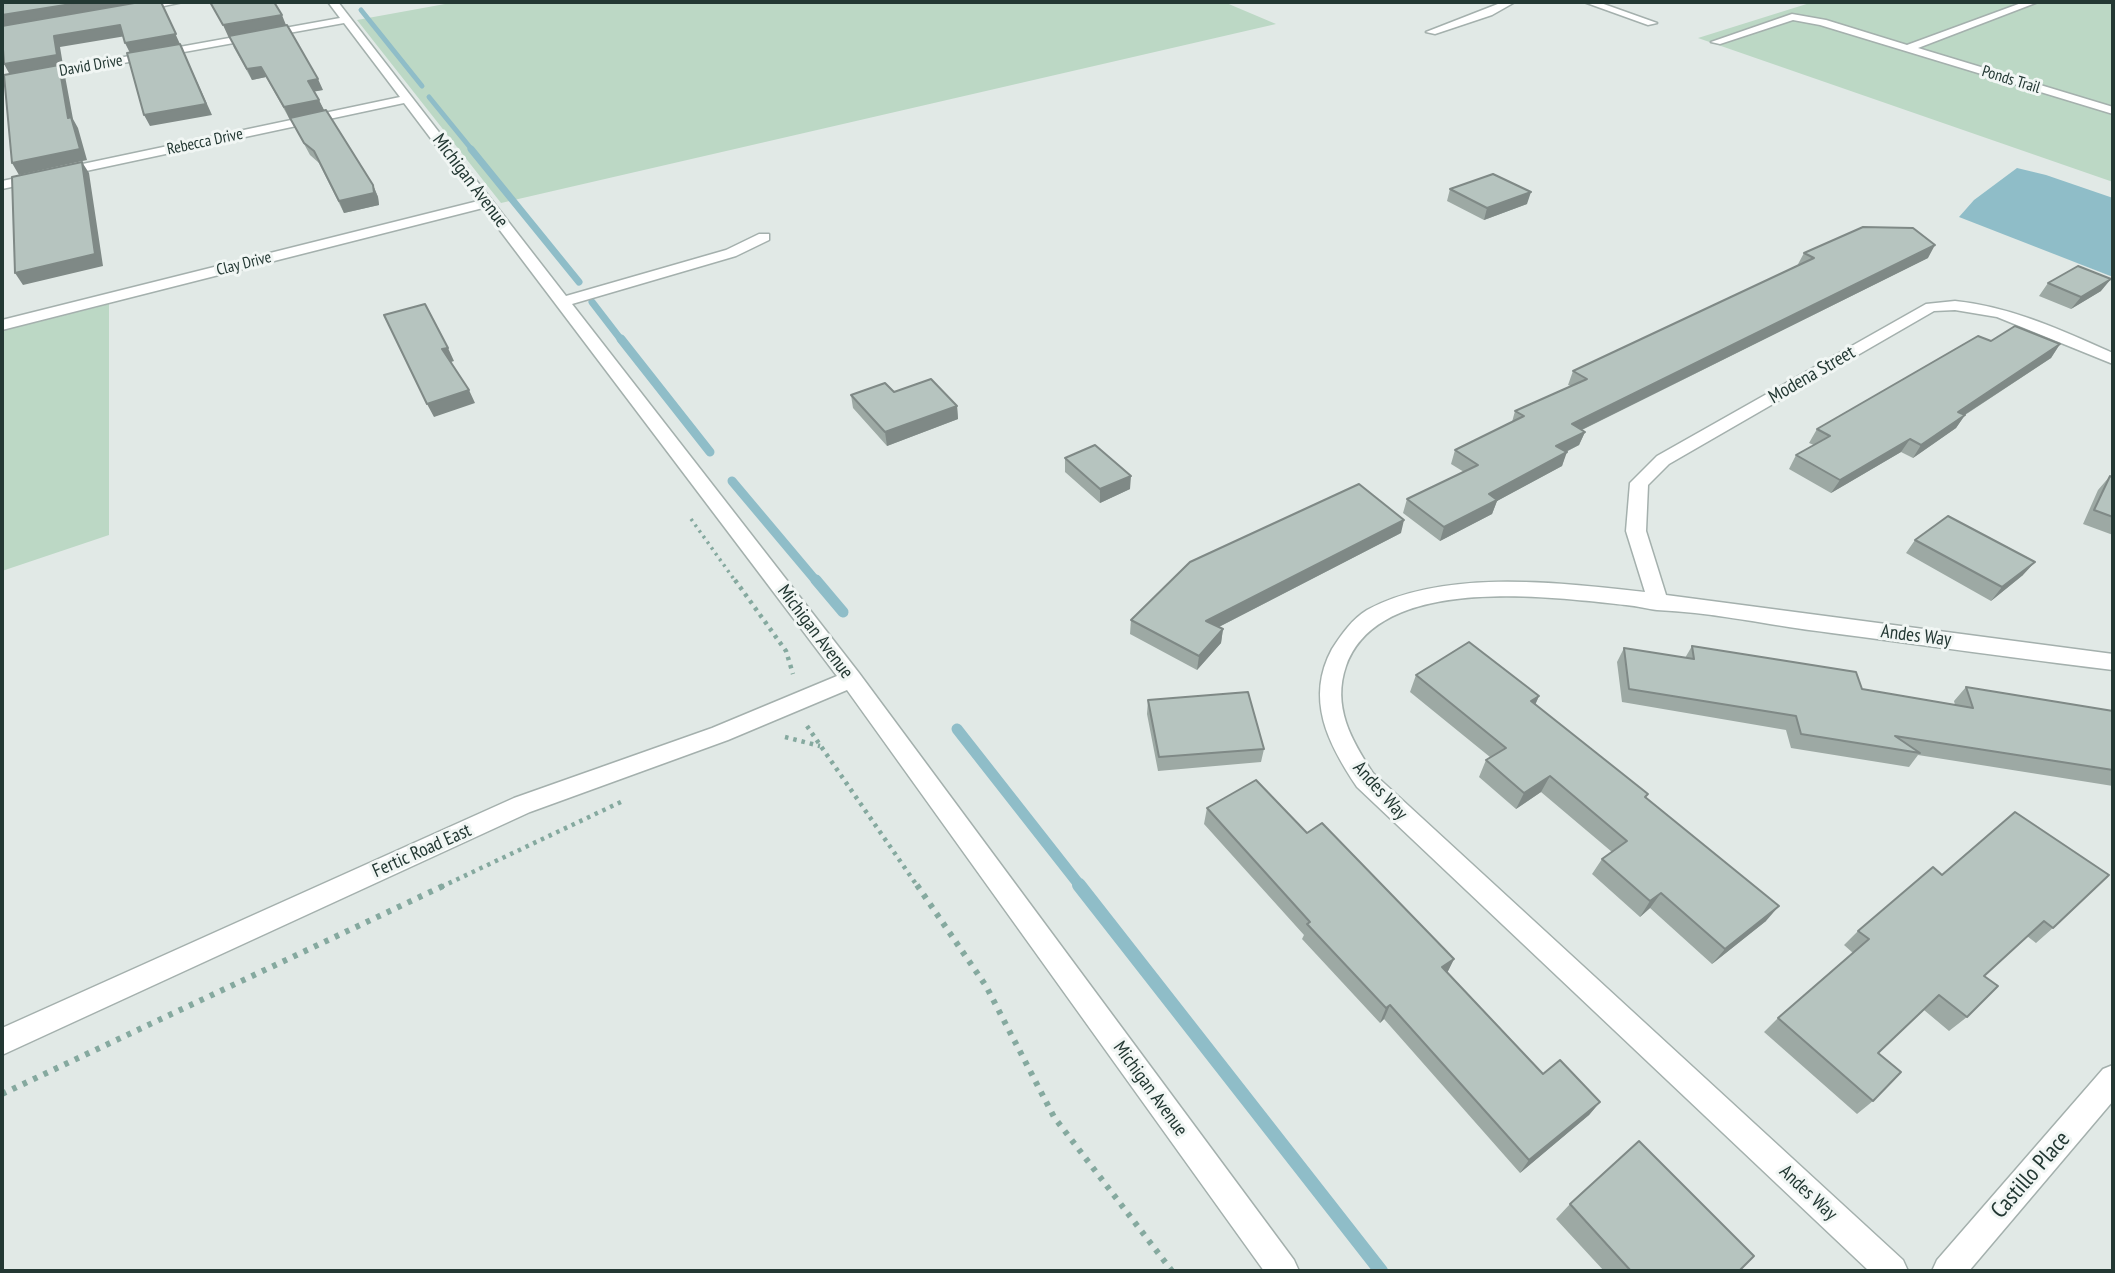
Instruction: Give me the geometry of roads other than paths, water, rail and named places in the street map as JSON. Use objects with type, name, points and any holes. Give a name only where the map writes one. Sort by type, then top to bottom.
[{"type":"street","points":[[124,11],[178,2]]},
{"type":"street","name":"Michigan Avenue","points":[[333,2],[851,679],[1283,1271]]},
{"type":"street","points":[[1431,32],[1488,13],[1510,2]]},
{"type":"street","points":[[1589,2],[1652,23]]},
{"type":"street","points":[[1908,48],[2033,2]]},
{"type":"street","name":"Ponds Trail","points":[[1716,41],[1792,17],[1822,22],[2113,111]]},
{"type":"street","name":"David Drive","points":[[2,82],[345,20]]},
{"type":"street","name":"Rebecca Drive","points":[[2,185],[408,99]]},
{"type":"street","name":"Clay Drive","points":[[2,325],[487,203]]},
{"type":"street","points":[[562,302],[731,253],[764,237]]},
{"type":"street","name":"Modena Street","points":[[1658,603],[1636,531],[1639,483],[1663,460],[1931,307],[1980,307],[2018,319],[2113,359]]},
{"type":"street","name":"Andes Way","points":[[1892,1271],[1365,780],[1345,750],[1333,723],[1328,698],[1331,674],[1343,647],[1359,627],[1375,615],[1398,604],[1459,591],[1564,591],[2113,662]]},
{"type":"street","name":"Fertic Road East","points":[[2,1042],[522,805],[720,734],[851,679]]},
{"type":"street","name":"Castillo Place","points":[[1948,1271],[2113,1079]]},
{"type":"water","points":[[2017,168],[2113,198],[2113,277],[1959,217],[1974,200]]},
{"type":"waterway","points":[[361,10],[422,86]]},
{"type":"waterway","points":[[429,97],[473,151]]},
{"type":"waterway","points":[[471,149],[579,282]]},
{"type":"waterway","points":[[592,302],[622,341]]},
{"type":"waterway","points":[[621,339],[710,452]]},
{"type":"waterway","points":[[732,481],[817,582]]},
{"type":"waterway","points":[[816,580],[843,612]]},
{"type":"waterway","points":[[957,729],[1081,887]]},
{"type":"waterway","points":[[1079,885],[1381,1271]]}]
